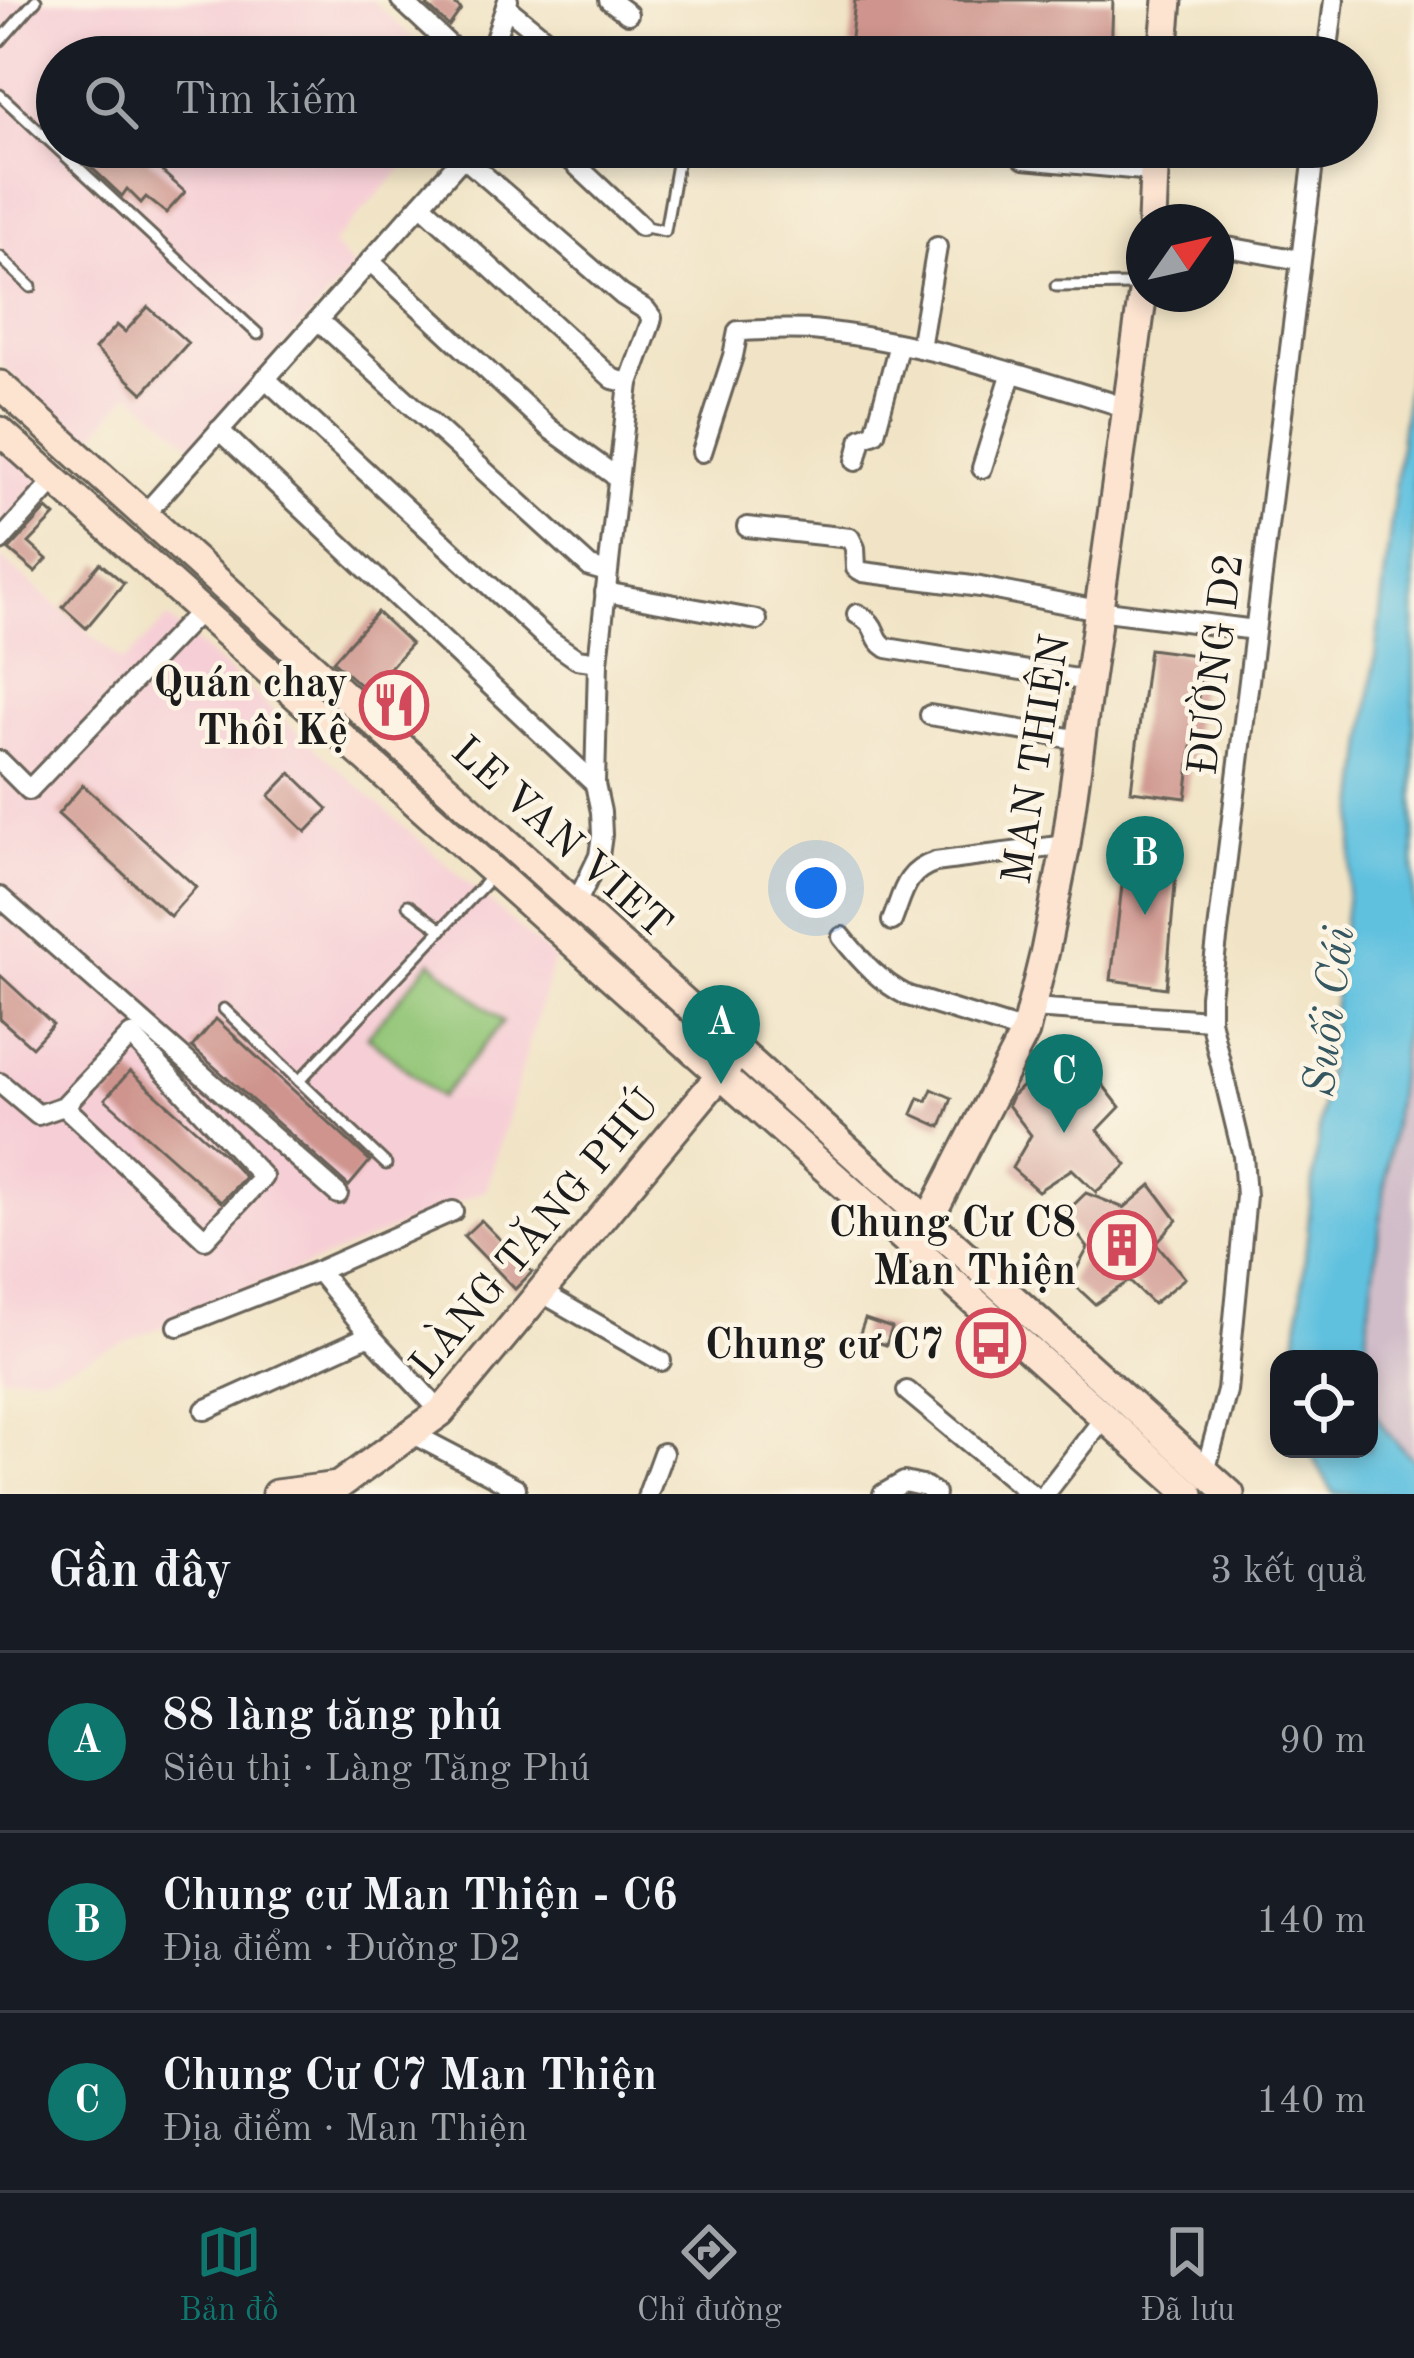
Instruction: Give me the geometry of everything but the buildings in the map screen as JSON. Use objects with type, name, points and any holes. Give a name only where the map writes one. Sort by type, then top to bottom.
[{"type":"main road","points":[[1164,36],[1168,0]]},
{"type":"main road","points":[[1153,204],[1154,168]]},
{"type":"main road","name":"MAN THIỆN","points":[[913,1247],[1029,1020],[1066,845],[1140,312]]},
{"type":"main road","name":"LE VAN VIET","points":[[0,385],[929,1223],[1199,1487]]},
{"type":"main road","name":"LE VAN VIET","points":[[0,431],[1104,1418],[1199,1487],[1230,1494]]},
{"type":"main road","points":[[122,540],[144,515]]},
{"type":"main road","name":"LÀNG TĂNG PHÚ","points":[[276,1494],[346,1490],[441,1412],[740,1052]]},
{"type":"street","points":[[400,0],[439,36]]},
{"type":"street","points":[[609,0],[628,14]]},
{"type":"street","points":[[1330,36],[1334,0]]},
{"type":"street","points":[[496,36],[507,4],[544,36]]},
{"type":"street","points":[[144,515],[453,168]]},
{"type":"street","points":[[476,168],[652,317],[628,383],[598,662],[595,784],[602,835],[599,856],[576,904]]},
{"type":"street","points":[[579,168],[641,226]]},
{"type":"street","name":"ĐƯỜNG D2","points":[[1199,1487],[1227,1391],[1246,1196],[1243,1156],[1210,1020],[1210,996],[1312,168]]},
{"type":"street","points":[[421,204],[613,379],[628,383]]},
{"type":"street","points":[[920,348],[937,247]]},
{"type":"street","points":[[1234,248],[1300,260]]},
{"type":"street","points":[[370,261],[550,429],[618,478]]},
{"type":"street","points":[[318,320],[606,582],[757,620]]},
{"type":"street","points":[[702,452],[738,331],[818,330],[920,348],[1125,407]]},
{"type":"street","points":[[856,461],[862,438],[874,433],[899,344]]},
{"type":"street","points":[[982,468],[1012,372]]},
{"type":"street","points":[[266,378],[544,636],[577,659],[598,662]]},
{"type":"street","points":[[219,430],[595,784]]},
{"type":"street","points":[[0,542],[55,481]]},
{"type":"street","points":[[747,527],[850,538],[856,568],[863,572],[1255,630]]},
{"type":"street","points":[[0,761],[29,790],[201,610]]},
{"type":"street","points":[[857,614],[870,621],[887,648],[1089,681]]},
{"type":"street","points":[[930,715],[1081,740]]},
{"type":"street","points":[[892,921],[910,875],[920,867],[1066,845]]},
{"type":"street","points":[[0,897],[338,1194]]},
{"type":"street","points":[[842,937],[869,970],[908,996],[1029,1020],[1210,1020]]},
{"type":"street","points":[[0,1083],[38,1115],[64,1106],[131,1035],[263,1178],[205,1238],[64,1106]]},
{"type":"street","points":[[178,1326],[452,1211]]},
{"type":"street","points":[[318,1271],[441,1412]]},
{"type":"street","points":[[539,1291],[661,1361]]},
{"type":"street","points":[[205,1411],[370,1335]]},
{"type":"street","points":[[907,1391],[1031,1494]]},
{"type":"street","points":[[1045,1494],[1104,1418]]},
{"type":"street","points":[[411,1433],[516,1488]]},
{"type":"street","points":[[647,1494],[663,1453]]},
{"type":"street","points":[[883,1494],[904,1482],[935,1494]]},
{"type":"lane","points":[[0,41],[36,0]]},
{"type":"lane","points":[[0,95],[36,128]]},
{"type":"lane","points":[[79,168],[258,334]]},
{"type":"lane","points":[[641,226],[665,231],[677,168]]},
{"type":"lane","points":[[0,257],[31,287]]},
{"type":"lane","points":[[1056,286],[1126,285]]},
{"type":"lane","points":[[299,1081],[495,873]]},
{"type":"lane","points":[[408,905],[442,930]]},
{"type":"lane","points":[[224,1009],[386,1164]]},
{"type":"shaded area","points":[[0,0],[372,0],[411,36],[36,36],[36,168],[403,168],[332,244],[354,268],[194,446],[130,393],[88,443],[0,364]]},
{"type":"shaded area","points":[[0,431],[55,480],[0,543]]},
{"type":"shaded area","points":[[0,557],[123,662],[168,618],[554,959],[486,1190],[49,1374],[0,1376]]},
{"type":"shaded area","points":[[1414,958],[1414,1460],[1378,1419],[1378,1350],[1366,1350]]},
{"type":"green space","points":[[431,961],[503,1022],[440,1098],[367,1036]]},
{"type":"water","points":[[1414,328],[1414,958],[1366,1350],[1296,1350]]},
{"type":"water","points":[[1378,1418],[1414,1460],[1414,1494],[1334,1494],[1313,1458],[1378,1458]]},
{"type":"place","name":"Quán chay Thôi Kệ","points":[[394,705]]},
{"type":"place","name":"Chung cư Man Thiện - C6","points":[[1145,915]]},
{"type":"place","name":"88 làng tăng phú","points":[[721,1084]]},
{"type":"place","name":"Chung Cư C7 Man Thiện","points":[[1064,1133]]},
{"type":"place","name":"Chung Cư C8 Man Thiện","points":[[1122,1245]]},
{"type":"place","name":"Chung cư C7","points":[[991,1343]]},
{"type":"water label","name":"Suối Cái","points":[[1327,1011]]}]
